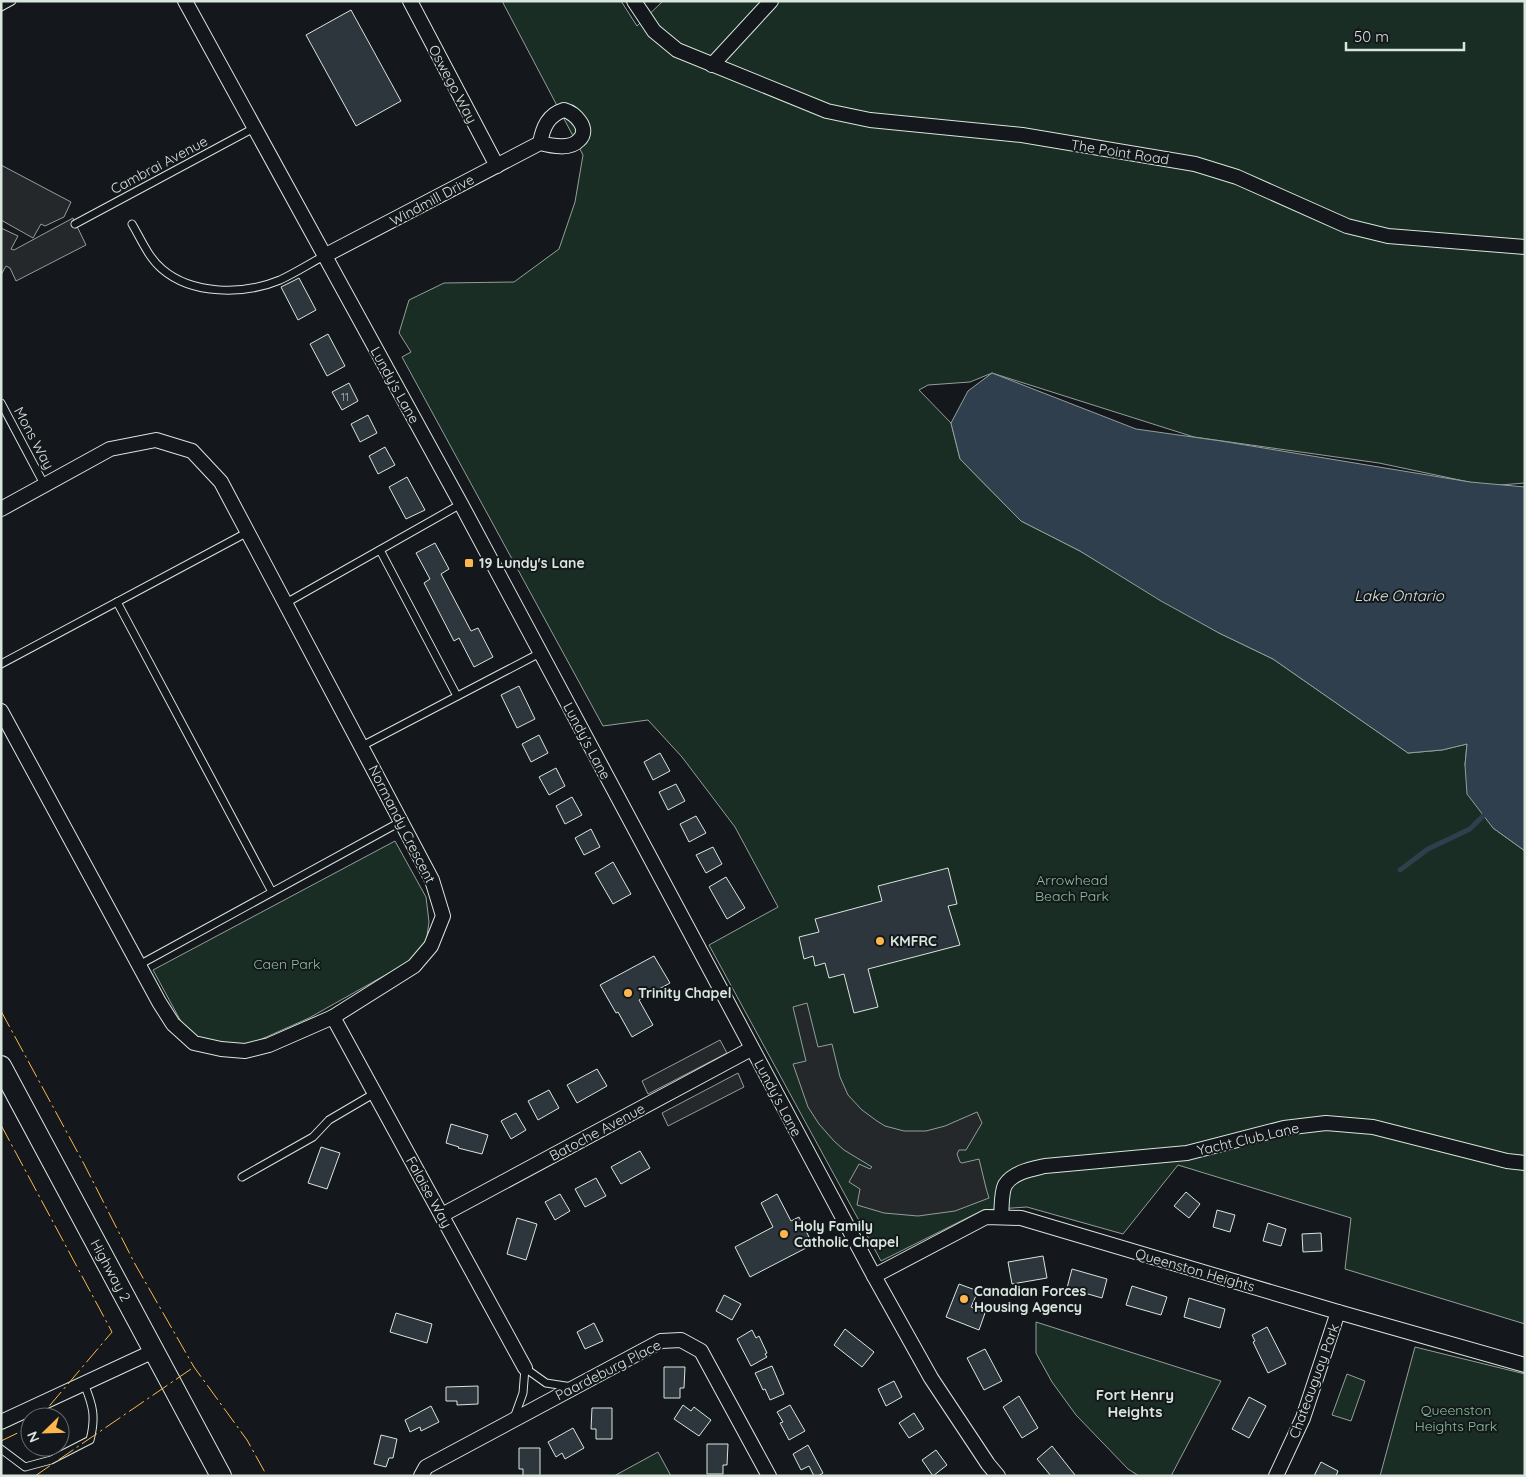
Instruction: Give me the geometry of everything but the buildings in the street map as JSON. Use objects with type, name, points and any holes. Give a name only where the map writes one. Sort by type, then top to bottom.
[{"type":"main road","name":"Highway 2","points":[[1,1066],[221,1476]]},
{"type":"street","name":"Lundy's Lane","points":[[185,1],[461,504],[874,1276],[931,1378],[998,1476]]},
{"type":"street","name":"Oswego Way","points":[[410,1],[497,166]]},
{"type":"street","name":"The Point Road","points":[[634,1],[654,31],[677,50],[827,111],[870,120],[1022,135],[1195,164],[1237,177],[1347,226],[1388,236],[1525,247]]},
{"type":"street","points":[[712,64],[771,1]]},
{"type":"street","name":"Windmill Drive","points":[[324,256],[540,143]]},
{"type":"street","name":"Normandy Crescent","points":[[1,509],[110,449],[156,440],[192,451],[221,482],[249,532],[432,880],[443,916],[432,946],[414,966],[333,1017],[268,1045],[245,1052],[194,1043],[174,1024],[139,965],[1,711]]},
{"type":"street","name":"Falaise Way","points":[[333,1017],[525,1368]]},
{"type":"street","name":"Batoche Avenue","points":[[442,1215],[752,1049]]},
{"type":"street","name":"Yacht Club Lane","points":[[1002,1217],[1005,1186],[1011,1178],[1030,1170],[1045,1166],[1187,1153],[1284,1128],[1326,1123],[1373,1127],[1525,1164]]},
{"type":"street","name":"Queenston Heights","points":[[874,1276],[986,1217],[1021,1218],[1525,1365]]},
{"type":"street","name":"Chateauguay Park","points":[[1276,1476],[1303,1418],[1338,1312]]},
{"type":"street","name":"Paardeburg Place","points":[[421,1476],[426,1468],[662,1340],[681,1340],[702,1351],[769,1476]]},
{"type":"street","points":[[1,1422],[154,1351]]},
{"type":"lane","points":[[1,7],[12,1]]},
{"type":"lane","name":"Cambrai Avenue","points":[[75,224],[254,128]]},
{"type":"lane","points":[[132,224],[147,251],[162,269],[182,281],[204,288],[228,291],[278,280],[324,256]]},
{"type":"lane","name":"Mons Way","points":[[1,404],[44,484]]},
{"type":"lane","points":[[286,603],[461,504]]},
{"type":"lane","points":[[1,664],[249,532]]},
{"type":"lane","points":[[380,550],[457,696]]},
{"type":"lane","points":[[117,602],[272,892]]},
{"type":"lane","points":[[362,746],[540,653]]},
{"type":"lane","points":[[139,965],[402,821]]},
{"type":"lane","points":[[242,1177],[314,1137],[329,1120],[375,1093]]},
{"type":"lane","points":[[525,1368],[546,1383],[572,1388]]},
{"type":"lane","points":[[513,1420],[523,1393],[525,1368]]},
{"type":"lane","points":[[1,1449],[24,1467],[51,1460],[90,1440],[94,1422],[90,1396],[84,1384]]},
{"type":"green space","name":"Arrowhead Beach Park","points":[[502,1],[621,1],[637,26],[663,1],[1525,1],[1525,483],[1488,486],[1379,463],[1194,437],[992,373],[970,382],[928,385],[919,390],[951,423],[960,459],[1021,521],[1080,551],[1219,633],[1273,659],[1408,753],[1442,750],[1467,744],[1465,765],[1493,828],[1525,851],[1525,1324],[1345,1269],[1351,1218],[1178,1165],[1123,1234],[1027,1207],[983,1210],[881,1261],[709,945],[778,907],[735,827],[682,757],[648,720],[603,726],[402,357],[411,352],[399,333],[409,300],[444,283],[514,282],[559,249],[575,202],[583,155]]},
{"type":"green space","name":"Caen Park","points":[[395,841],[426,897],[429,922],[426,943],[412,960],[309,1018],[246,1046],[201,1042],[184,1027],[153,970]]},
{"type":"green space","points":[[1036,1322],[1221,1381],[1171,1476],[1139,1476],[1128,1469],[1076,1415],[1052,1382],[1036,1353]]},
{"type":"green space","name":"Queenston Heights Park","points":[[1415,1347],[1525,1374],[1525,1476],[1380,1476]]},
{"type":"green space","points":[[1347,1374],[1365,1381],[1351,1421],[1332,1415]]},
{"type":"green space","points":[[658,1452],[671,1476],[614,1476]]},
{"type":"shaded area","points":[[1,165],[71,202],[64,217],[45,226],[41,224],[33,238],[1,220]]},
{"type":"shaded area","points":[[73,218],[86,245],[16,281],[10,268],[6,266],[1,275],[1,228],[18,236],[11,249],[14,250]]},
{"type":"shaded area","points":[[807,1003],[818,1047],[832,1044],[840,1077],[848,1095],[862,1110],[877,1121],[885,1126],[904,1131],[926,1131],[945,1126],[977,1112],[982,1123],[966,1150],[959,1150],[957,1154],[962,1163],[979,1159],[989,1198],[955,1211],[918,1216],[884,1213],[857,1205],[860,1189],[849,1182],[859,1164],[870,1169],[872,1167],[844,1150],[819,1124],[808,1107],[793,1064],[806,1061],[793,1007]]},
{"type":"shaded area","points":[[720,1040],[727,1053],[648,1094],[642,1081]]},
{"type":"shaded area","points":[[738,1073],[744,1087],[668,1126],[662,1113]]},
{"type":"water","name":"Lake Ontario","points":[[992,373],[1136,429],[1470,482],[1525,487],[1525,851],[1493,828],[1467,794],[1465,765],[1467,744],[1442,750],[1408,753],[1273,659],[1219,633],[1161,601],[1080,551],[1021,521],[960,459],[951,423],[968,391]]},
{"type":"waterway","points":[[1400,870],[1428,849],[1470,829],[1483,816]]},
{"type":"power","points":[[1,1011],[84,1164],[135,1264],[194,1367],[247,1440],[267,1476]]},
{"type":"power","points":[[1,1125],[112,1332],[48,1407]]},
{"type":"power","points":[[35,1476],[194,1367]]},
{"type":"power","points":[[1,1441],[20,1432]]},
{"type":"place","name":"19 Lundy's Lane","points":[[469,563]]},
{"type":"place","name":"KMFRC","points":[[880,941]]},
{"type":"place","name":"Trinity Chapel","points":[[628,993]]},
{"type":"place","name":"Holy Family Catholic Chapel","points":[[784,1234]]},
{"type":"place","name":"Canadian Forces Housing Agency","points":[[964,1299]]},
{"type":"district","name":"Fort Henry Heights","points":[[1135,1404]]}]
